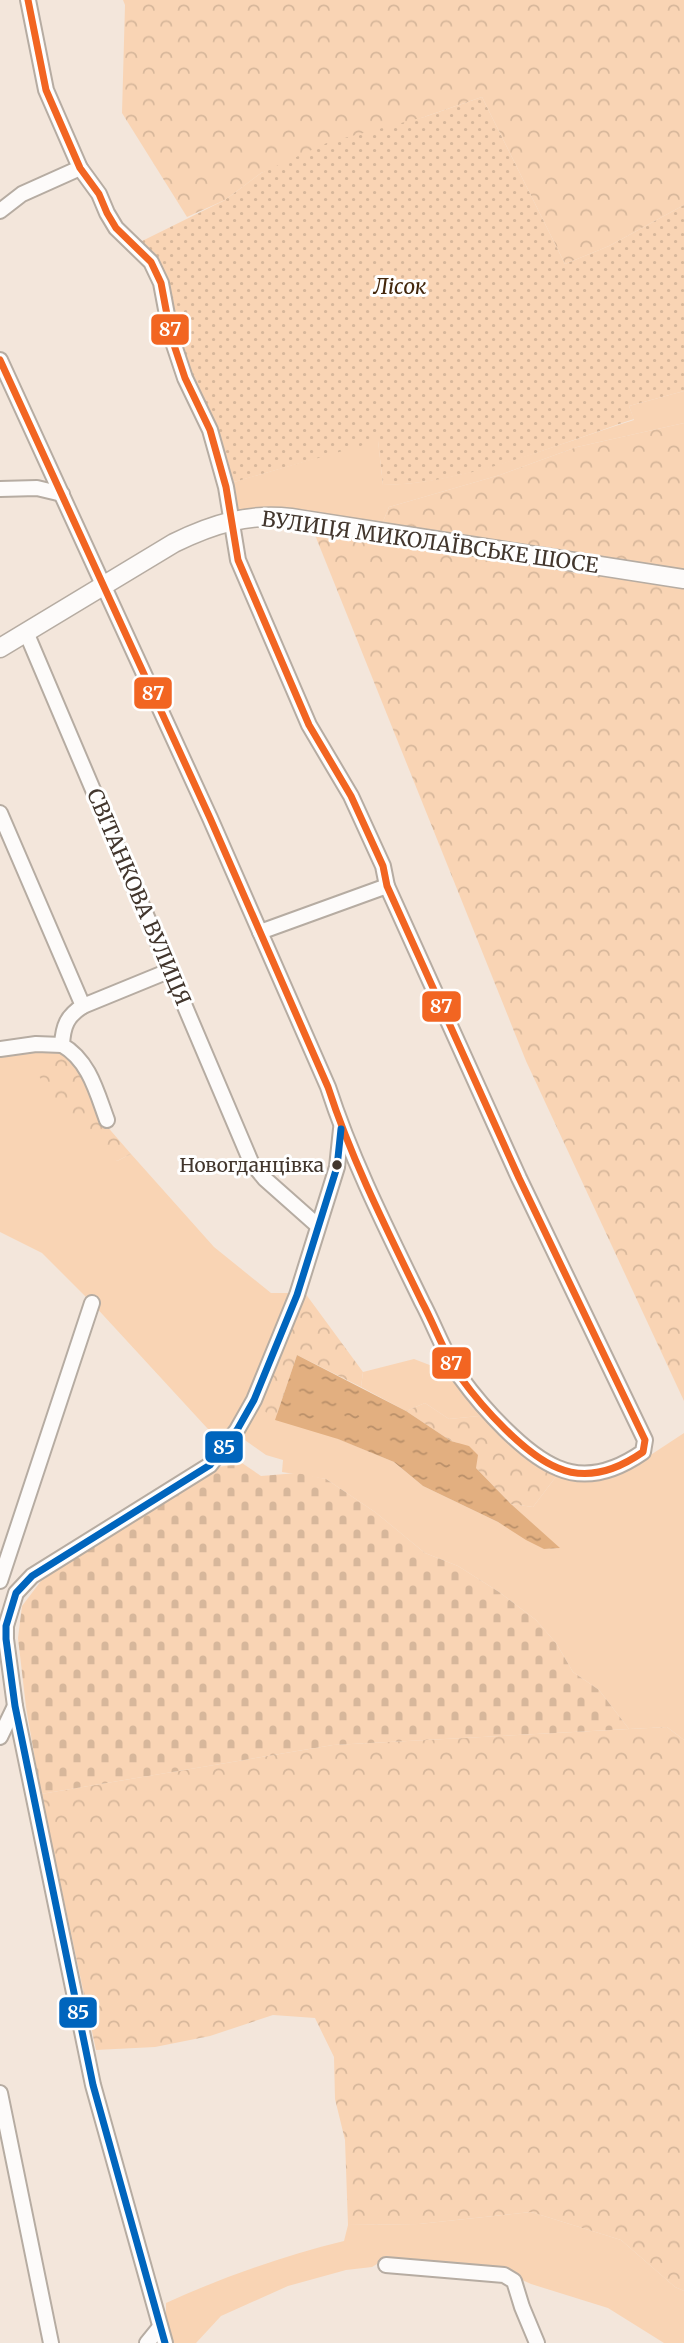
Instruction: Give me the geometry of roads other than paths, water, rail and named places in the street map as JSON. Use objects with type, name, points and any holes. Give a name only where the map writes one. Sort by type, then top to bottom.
[{"type":"main road","name":"ВУЛИЦЯ МИКОЛАЇВСЬКЕ ШОСЕ","points":[[0,648],[174,543],[202,530],[248,517],[291,518],[684,579]]},
{"type":"street","points":[[0,360],[105,585],[260,932],[328,1087],[341,1129],[409,1276],[460,1377],[534,1455],[560,1469],[576,1474],[593,1474],[632,1460],[643,1452],[645,1440],[519,1178],[387,886],[383,866],[351,796],[309,726],[254,598],[238,559],[226,487],[210,430],[185,378],[171,336],[161,283],[151,262],[116,228],[99,194],[80,168],[46,90],[29,0]]},
{"type":"street","points":[[0,211],[22,194],[80,168]]},
{"type":"street","points":[[0,489],[37,488],[62,494]]},
{"type":"street","name":"СВІТАНКОВА ВУЛИЦЯ","points":[[26,632],[251,1162],[265,1179],[318,1226]]},
{"type":"street","points":[[0,813],[83,1006]]},
{"type":"street","points":[[260,932],[387,886]]},
{"type":"street","points":[[62,1045],[62,1030],[70,1014],[83,1006],[171,970]]},
{"type":"street","points":[[0,1049],[36,1044],[62,1045],[79,1057],[94,1085],[107,1120]]},
{"type":"street","points":[[165,2343],[93,2085],[3,1638],[16,1593],[32,1576],[210,1465],[237,1430],[254,1400],[297,1295],[337,1167],[341,1129]]},
{"type":"street","points":[[0,1581],[92,1303]]},
{"type":"street","points":[[0,1713],[15,1706]]},
{"type":"street","points":[[0,1737],[15,1706]]},
{"type":"street","points":[[0,2093],[51,2343]]},
{"type":"street","points":[[386,2265],[504,2275],[514,2281],[537,2343]]},
{"type":"street","points":[[147,2343],[160,2327]]},
{"type":"water","points":[[297,1355],[406,1411],[451,1441],[469,1446],[478,1455],[476,1468],[560,1548],[544,1549],[526,1540],[498,1522],[423,1486],[394,1462],[338,1439],[275,1420]]},
{"type":"place","name":"Новогданцівка","points":[[337,1165]]},
{"type":"park label","name":"Лісок","points":[[400,286]]}]
